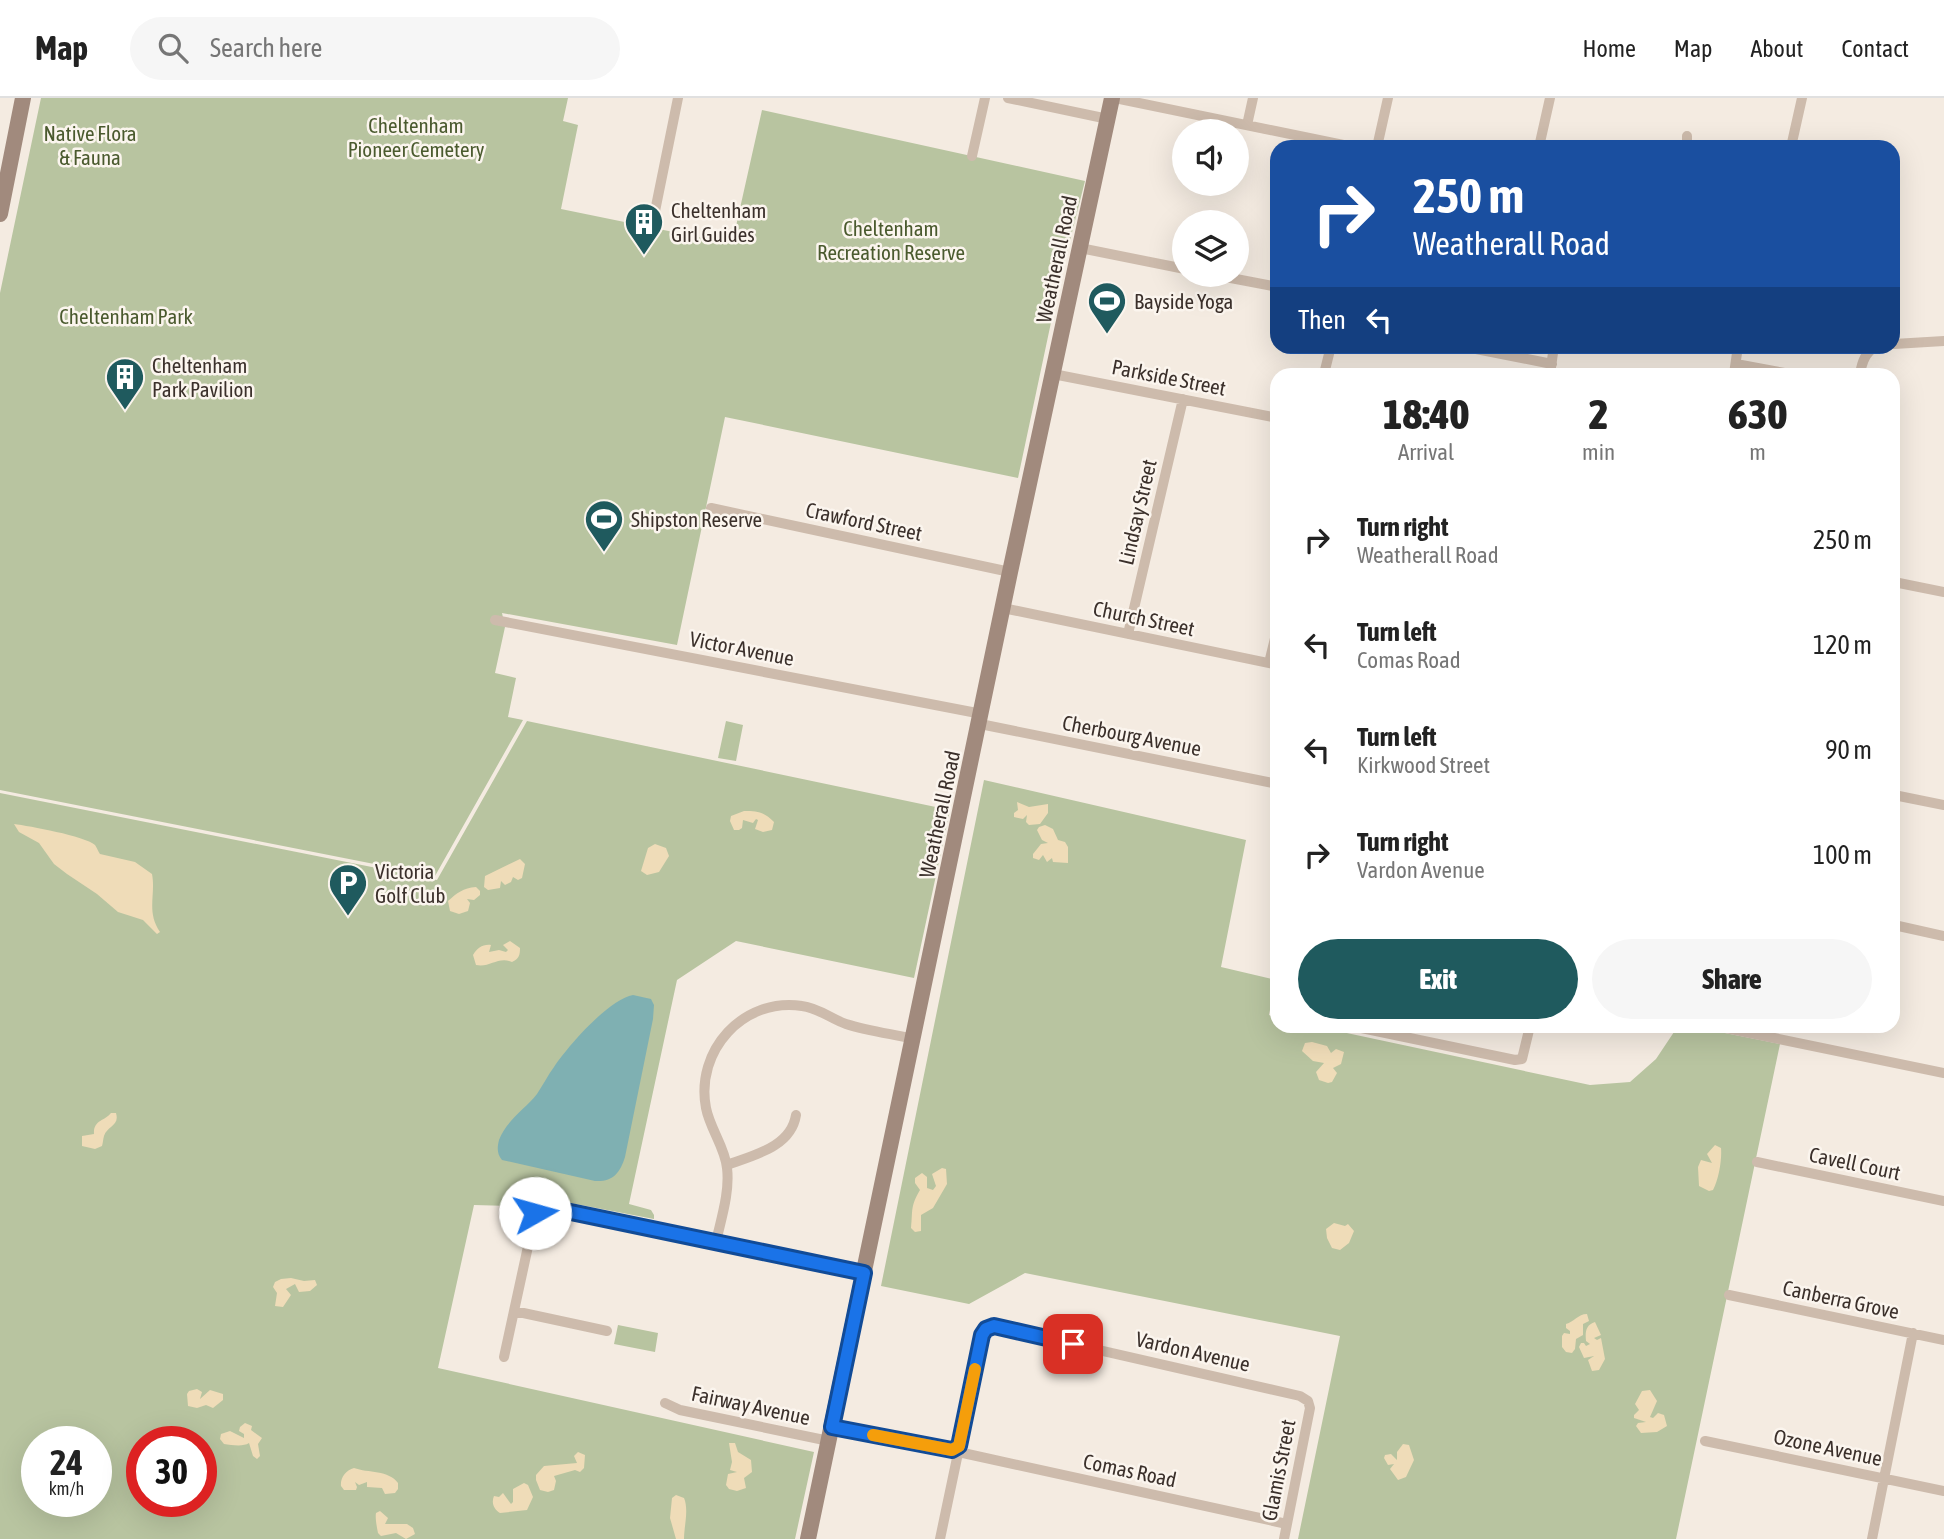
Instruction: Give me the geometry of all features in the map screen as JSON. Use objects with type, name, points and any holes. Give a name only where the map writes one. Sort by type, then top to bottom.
[{"type":"street","points":[[0,214],[23,98]]},
{"type":"street","points":[[653,230],[678,98]]},
{"type":"street","points":[[972,156],[985,98]]},
{"type":"street","points":[[1008,98],[1108,119]]},
{"type":"street","points":[[1114,98],[1217,119]]},
{"type":"street","name":"Weatherall Road","points":[[808,1539],[1010,572],[1114,98]]},
{"type":"street","points":[[1248,119],[1253,98]]},
{"type":"street","points":[[1379,140],[1388,98]]},
{"type":"street","points":[[1541,140],[1550,98]]},
{"type":"street","points":[[1793,140],[1802,98]]},
{"type":"street","points":[[1249,125],[1319,140]]},
{"type":"street","points":[[1080,248],[1172,266]]},
{"type":"street","points":[[1249,281],[1270,285]]},
{"type":"street","points":[[1900,344],[1944,341]]},
{"type":"street","points":[[1492,354],[1547,368]]},
{"type":"street","name":"Parkside Street","points":[[1053,374],[1270,416]]},
{"type":"street","name":"Lindsay Street","points":[[1128,634],[1183,399]]},
{"type":"street","name":"Crawford Street","points":[[711,508],[1010,572]]},
{"type":"street","points":[[1900,583],[1944,592]]},
{"type":"street","name":"Church Street","points":[[1003,608],[1270,663]]},
{"type":"street","name":"Victor Avenue","points":[[495,620],[981,719]]},
{"type":"street","name":"Cherbourg Avenue","points":[[981,719],[1270,782]]},
{"type":"street","points":[[1900,796],[1943,802]]},
{"type":"street","points":[[1900,926],[1944,936]]},
{"type":"street","points":[[716,1242],[727,1188],[727,1165],[708,1119],[704,1098],[705,1081],[715,1048],[728,1031],[740,1021],[770,1007],[802,1006],[825,1013],[846,1024],[914,1039]]},
{"type":"street","points":[[1410,1033],[1515,1060],[1522,1059],[1529,1033]]},
{"type":"street","points":[[1750,1033],[1944,1073]]},
{"type":"street","points":[[727,1165],[784,1140],[792,1131],[796,1115]]},
{"type":"street","name":"Cavell Court","points":[[1757,1162],[1944,1201]]},
{"type":"street","points":[[504,1357],[537,1205],[864,1273]]},
{"type":"street","name":"Canberra Grove","points":[[1729,1295],[1944,1340]]},
{"type":"street","points":[[514,1311],[607,1331]]},
{"type":"street","name":"Vardon Avenue","points":[[958,1452],[982,1335],[986,1329],[998,1327],[1300,1396],[1308,1401],[1310,1408]]},
{"type":"street","points":[[1872,1539],[1913,1333]]},
{"type":"street","name":"Fairway Avenue","points":[[665,1403],[680,1410],[831,1434]]},
{"type":"street","name":"Glamis Street","points":[[1284,1539],[1310,1408]]},
{"type":"street","name":"Comas Road","points":[[831,1434],[958,1452],[1287,1524]]},
{"type":"street","name":"Ozone Avenue","points":[[1704,1441],[1944,1491]]},
{"type":"street","points":[[940,1539],[958,1452]]},
{"type":"green space","points":[[41,98],[568,98],[563,121],[578,125],[561,209],[732,244],[762,110],[1085,181],[1060,280],[1018,478],[725,417],[677,645],[502,613],[505,627],[495,673],[516,678],[508,717],[523,720],[435,876],[0,790],[0,293]]},
{"type":"green space","name":"Victoria Golf Club","points":[[527,721],[950,810],[914,978],[736,941],[677,980],[629,1204],[651,1210],[654,1219],[534,1196],[526,1210],[512,1206],[474,1205],[438,1368],[814,1452],[795,1539],[0,1539],[0,793],[437,880]]},
{"type":"green space","points":[[726,721],[743,725],[736,761],[718,758]]},
{"type":"green space","points":[[984,780],[1246,840],[1221,967],[1270,979],[1270,1033],[1347,1033],[1590,1085],[1630,1082],[1656,1059],[1673,1033],[1725,1033],[1780,1044],[1676,1539],[1298,1539],[1340,1336],[1025,1273],[969,1304],[881,1286]]},
{"type":"green space","points":[[618,1325],[658,1333],[655,1352],[614,1344]]},
{"type":"sand","points":[[1017,802],[1029,807],[1048,804],[1048,813],[1040,824],[1029,825],[1026,822],[1027,815],[1023,819],[1014,817],[1018,810]]},
{"type":"sand","points":[[744,811],[767,816],[774,822],[772,830],[763,832],[755,829],[756,819],[753,823],[743,820],[742,828],[734,830],[731,816]]},
{"type":"sand","points":[[14,824],[80,838],[95,845],[100,854],[135,862],[152,874],[152,910],[160,932],[157,934],[143,920],[118,912],[54,864],[39,843],[19,832]]},
{"type":"sand","points":[[1045,825],[1053,829],[1058,840],[1065,842],[1068,847],[1068,863],[1053,862],[1052,858],[1047,862],[1043,855],[1039,860],[1033,858],[1041,844],[1048,843],[1042,840],[1037,830]]},
{"type":"sand","points":[[655,844],[666,848],[669,856],[659,872],[647,875],[641,871],[648,848]]},
{"type":"sand","points":[[520,859],[525,864],[522,878],[518,880],[513,877],[511,882],[505,885],[501,881],[500,888],[488,890],[484,887],[485,876]]},
{"type":"sand","points":[[476,887],[480,895],[474,900],[467,899],[470,903],[468,911],[459,914],[450,911],[448,901],[467,888]]},
{"type":"sand","points":[[510,941],[520,948],[516,960],[476,965],[473,955],[478,948],[491,945],[489,952],[506,952],[508,950],[503,945]]},
{"type":"sand","points":[[1305,1043],[1327,1046],[1331,1053],[1336,1049],[1344,1052],[1341,1064],[1333,1068],[1337,1073],[1332,1082],[1319,1080],[1316,1072],[1324,1063],[1313,1061],[1302,1051]]},
{"type":"sand","points":[[111,1113],[116,1113],[116,1121],[106,1133],[102,1146],[95,1149],[82,1146],[82,1136],[94,1134],[97,1123]]},
{"type":"sand","points":[[1715,1145],[1721,1148],[1720,1163],[1715,1185],[1713,1190],[1709,1191],[1699,1186],[1698,1167],[1701,1160],[1712,1163],[1707,1154]]},
{"type":"sand","points":[[942,1168],[946,1169],[947,1184],[933,1208],[921,1215],[921,1231],[915,1232],[911,1228],[912,1209],[920,1190],[915,1178],[922,1173],[927,1177],[927,1188],[933,1190],[936,1186],[932,1174]]},
{"type":"sand","points":[[1334,1223],[1345,1226],[1348,1224],[1354,1231],[1349,1243],[1340,1250],[1332,1248],[1327,1238],[1326,1229]]},
{"type":"sand","points":[[291,1278],[315,1280],[317,1285],[310,1291],[299,1292],[295,1284],[286,1289],[291,1295],[283,1307],[275,1306],[275,1282]]},
{"type":"sand","points":[[1587,1314],[1589,1321],[1583,1324],[1583,1335],[1576,1339],[1572,1353],[1566,1352],[1562,1347],[1562,1336],[1564,1333],[1570,1334],[1570,1331],[1566,1324]]},
{"type":"sand","points":[[1595,1322],[1601,1335],[1594,1338],[1601,1338],[1605,1359],[1599,1370],[1592,1371],[1588,1360],[1594,1356],[1584,1358],[1579,1347],[1581,1343],[1586,1346],[1590,1344],[1586,1341],[1586,1331]]},
{"type":"sand","points":[[197,1389],[202,1392],[200,1399],[210,1390],[223,1394],[223,1400],[213,1408],[206,1405],[197,1408],[188,1406],[187,1394]]},
{"type":"sand","points":[[1650,1390],[1657,1401],[1650,1417],[1653,1418],[1658,1413],[1664,1415],[1667,1426],[1657,1432],[1641,1433],[1636,1426],[1646,1422],[1634,1418],[1639,1410],[1635,1404],[1642,1391]]},
{"type":"sand","points":[[245,1423],[252,1426],[251,1430],[262,1438],[258,1444],[260,1456],[257,1459],[253,1456],[249,1443],[224,1444],[220,1439],[221,1434],[230,1431],[244,1438],[244,1434],[239,1431]]},
{"type":"sand","points":[[729,1443],[735,1443],[738,1452],[751,1460],[752,1472],[744,1478],[746,1488],[737,1491],[726,1485],[728,1474],[737,1472],[730,1470],[732,1462]]},
{"type":"sand","points":[[1403,1444],[1409,1445],[1414,1460],[1406,1477],[1398,1480],[1390,1469],[1394,1464],[1388,1465],[1384,1458],[1385,1455],[1391,1454],[1397,1460],[1397,1452]]},
{"type":"sand","points":[[578,1452],[585,1455],[584,1468],[580,1472],[575,1470],[554,1476],[554,1490],[540,1490],[536,1475],[544,1466],[577,1463],[574,1456]]},
{"type":"sand","points":[[354,1468],[389,1476],[398,1483],[398,1489],[395,1493],[385,1494],[382,1488],[367,1487],[367,1482],[359,1485],[355,1482],[356,1490],[344,1490],[341,1486],[343,1477]]},
{"type":"sand","points":[[524,1483],[528,1485],[533,1497],[527,1510],[500,1513],[493,1503],[494,1496],[499,1497],[503,1493],[511,1504],[513,1489]]},
{"type":"sand","points":[[676,1495],[684,1498],[685,1503],[684,1539],[676,1539],[670,1518],[672,1498]]},
{"type":"sand","points":[[380,1511],[388,1518],[385,1524],[407,1524],[413,1528],[415,1534],[406,1539],[396,1533],[381,1536],[376,1518],[376,1513]]},
{"type":"water","points":[[633,995],[651,999],[654,1005],[653,1019],[625,1157],[618,1172],[607,1180],[595,1181],[502,1160],[498,1148],[502,1133],[537,1094],[560,1058],[601,1014],[623,998]]},
{"type":"slow traffic","points":[[873,1435],[952,1450],[959,1446],[975,1369]]},
{"type":"place","name":"Cheltenham Girl Guides","points":[[644,256]]},
{"type":"place","name":"Bayside Yoga","points":[[1107,335]]},
{"type":"place","name":"Cheltenham Park Pavilion","points":[[125,411]]},
{"type":"place","name":"Shipston Reserve","points":[[604,553]]},
{"type":"place","name":"Victoria Golf Club","points":[[348,917]]},
{"type":"route","points":[[535,1213],[537,1205],[864,1273],[832,1427],[952,1450],[959,1446],[982,1335],[986,1329],[994,1326],[1073,1344]]},
{"type":"park label","name":"Cheltenham Pioneer Cemetery","points":[[416,137]]},
{"type":"park label","name":"Native Flora & Fauna","points":[[90,145]]},
{"type":"park label","name":"Cheltenham Recreation Reserve","points":[[891,240]]},
{"type":"park label","name":"Cheltenham Park","points":[[126,316]]}]
